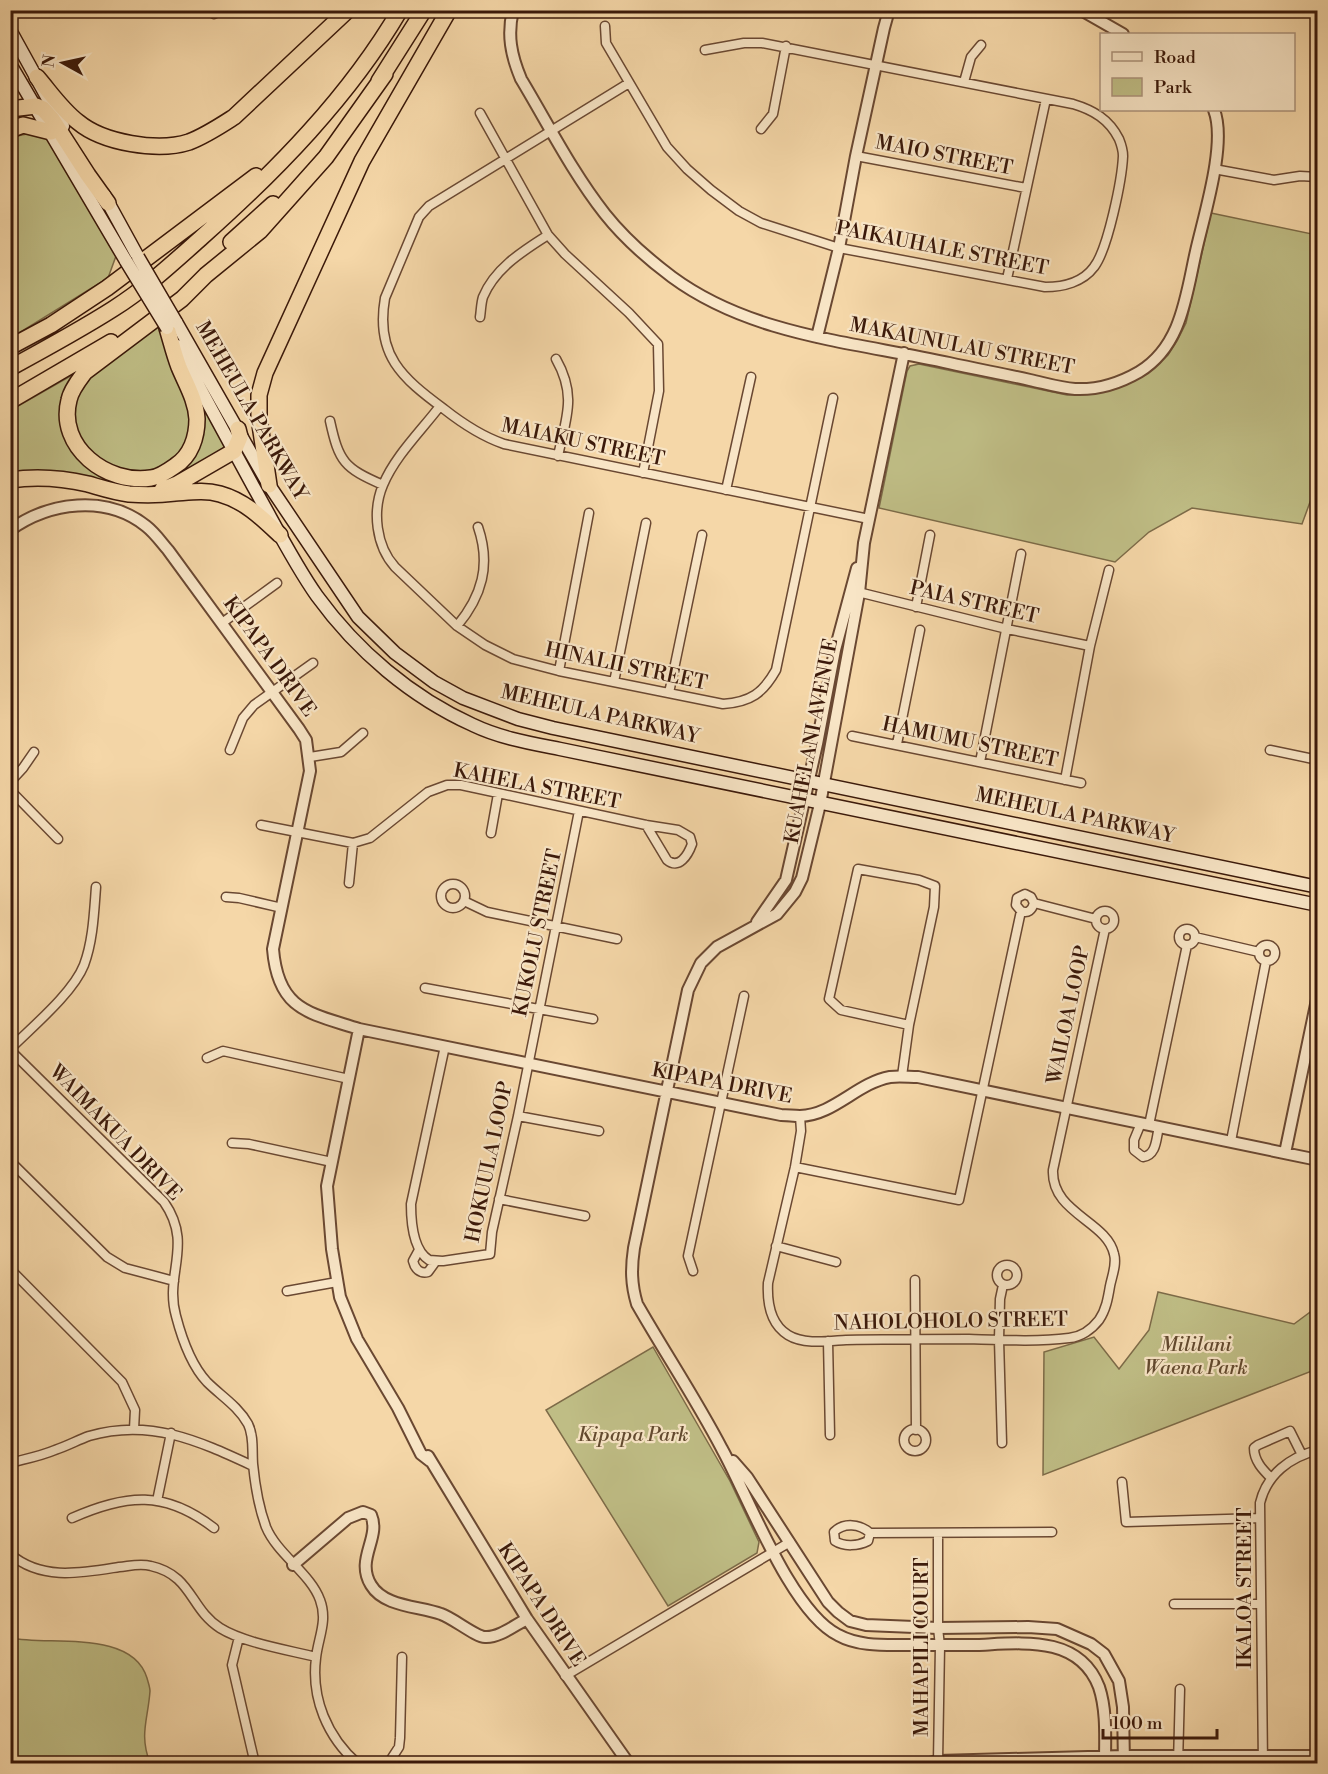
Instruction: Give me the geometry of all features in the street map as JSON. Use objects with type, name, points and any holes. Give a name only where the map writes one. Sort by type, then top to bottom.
[{"type":"highway","points":[[38,77],[80,124],[96,132],[116,140],[144,146],[167,146],[189,142],[234,117],[348,10]]},
{"type":"highway","points":[[10,368],[115,308],[151,280],[243,200],[301,140],[353,80],[400,10]]},
{"type":"highway","points":[[172,325],[179,367],[195,404],[197,419],[195,438],[185,458],[166,472],[152,478],[124,478],[111,474],[87,458],[75,443],[70,430],[67,414],[69,398],[77,382],[85,372],[182,299],[206,275],[260,231],[326,158],[385,74],[424,10]]},
{"type":"highway","points":[[269,485],[258,418],[259,395],[265,373],[362,161],[449,10]]},
{"type":"highway","points":[[10,401],[106,346],[149,316],[285,193],[316,159],[385,74]]},
{"type":"highway","points":[[10,110],[36,106],[43,109],[108,203]]},
{"type":"highway","points":[[10,130],[23,125],[51,132]]},
{"type":"highway","points":[[10,346],[51,325],[107,288],[301,140]]},
{"type":"highway","points":[[144,494],[177,484],[234,451],[240,437],[238,429]]},
{"type":"highway","points":[[10,480],[27,477],[57,478],[114,492],[144,494],[194,491],[220,494],[236,499],[253,510],[280,535]]},
{"type":"main road","name":"MEHEULA PARKWAY","points":[[10,30],[108,203],[132,259]]},
{"type":"main road","name":"MEHEULA PARKWAY","points":[[10,64],[238,429],[269,485],[358,617],[395,653],[434,682],[463,699],[518,720],[553,729],[1317,887]]},
{"type":"main road","name":"MEHEULA PARKWAY","points":[[172,325],[234,451],[280,535],[317,596],[342,626],[389,674],[425,700],[452,715],[501,736],[820,804],[1317,905]]},
{"type":"street","name":"MAKAUNULAU STREET","points":[[513,10],[509,39],[515,64],[521,79],[574,171],[624,236],[673,278],[738,315],[767,325],[1075,389],[1108,385],[1141,371],[1165,348],[1175,332],[1183,310],[1214,169],[1218,131],[1214,111]]},
{"type":"street","name":"MAKAUNULAU STREET","points":[[817,337],[839,248],[856,156],[889,10]]},
{"type":"street","points":[[1081,10],[1121,33]]},
{"type":"street","name":"PAIKAUHALE STREET","points":[[605,27],[606,43],[667,147],[711,190],[739,211],[761,223],[839,248],[1045,287],[1056,287],[1078,280],[1096,265],[1104,245],[1120,177],[1123,153],[1119,139],[1101,116],[1073,104],[786,46],[744,43],[705,50]]},
{"type":"street","points":[[964,82],[971,57],[981,45]]},
{"type":"street","points":[[761,129],[773,114],[786,46]]},
{"type":"street","name":"MAIAKU STREET","points":[[629,83],[429,206],[419,218],[385,298],[383,327],[390,355],[398,369],[416,387],[474,432],[488,439],[558,456],[869,519]]},
{"type":"street","points":[[1007,279],[1046,99]]},
{"type":"street","points":[[480,114],[548,235],[658,344],[659,391],[643,473]]},
{"type":"street","name":"MAIO STREET","points":[[856,156],[1026,188]]},
{"type":"street","points":[[1214,169],[1274,180],[1286,180],[1300,176],[1317,177]]},
{"type":"street","points":[[480,316],[482,298],[498,274],[515,256],[548,235]]},
{"type":"street","name":"KUAHELANI AVENUE","points":[[904,353],[864,543],[824,785],[807,858],[795,892],[777,914],[717,947],[701,963],[688,990],[634,1248],[632,1288],[637,1304],[723,1449],[773,1552],[806,1607],[822,1624],[835,1634],[854,1642],[940,1646],[1036,1643],[1058,1648],[1076,1656],[1092,1674],[1099,1687],[1104,1706],[1105,1761]]},
{"type":"street","points":[[556,359],[565,375],[569,390],[569,406],[558,456]]},
{"type":"street","points":[[726,490],[751,377]]},
{"type":"street","name":"HINALII STREET","points":[[440,406],[402,454],[383,484],[377,521],[379,538],[388,559],[457,626],[498,652],[526,663],[559,671],[723,704],[735,703],[757,694],[767,685],[776,670],[833,398]]},
{"type":"street","points":[[330,420],[336,447],[346,464],[358,474],[383,484]]},
{"type":"street","name":"KIPAPA DRIVE","points":[[10,530],[40,513],[61,507],[98,506],[136,519],[156,536],[302,735],[310,757],[310,771],[273,949],[277,976],[288,996],[298,1007],[312,1014],[359,1029],[781,1115],[800,1116],[827,1108],[870,1084],[889,1077],[918,1077],[1317,1160]]},
{"type":"street","points":[[559,671],[589,513]]},
{"type":"street","points":[[614,682],[646,523]]},
{"type":"street","points":[[457,626],[466,615],[481,586],[485,560],[484,545],[478,527]]},
{"type":"street","points":[[669,693],[702,535]]},
{"type":"street","points":[[916,607],[930,535]]},
{"type":"street","points":[[980,762],[1021,554]]},
{"type":"street","points":[[1065,780],[1090,646],[1109,570]]},
{"type":"street","points":[[222,623],[277,583]]},
{"type":"street","name":"KUAHELANI AVENUE","points":[[755,925],[786,880],[809,782],[835,650],[855,592]]},
{"type":"street","name":"PAIA STREET","points":[[855,592],[1006,629],[1090,646]]},
{"type":"street","points":[[897,744],[920,630]]},
{"type":"street","points":[[230,750],[243,718],[254,705],[313,663]]},
{"type":"street","points":[[310,757],[341,752],[351,746],[363,733]]},
{"type":"street","name":"HAMUMU STREET","points":[[852,736],[1081,783]]},
{"type":"street","points":[[1270,750],[1317,760]]},
{"type":"street","points":[[10,782],[34,752]]},
{"type":"street","name":"KAHELA STREET","points":[[353,843],[370,838],[428,792],[447,785],[461,785],[678,830],[690,837],[692,844],[690,850],[681,861],[672,864],[667,860],[646,825]]},
{"type":"street","points":[[10,790],[58,839]]},
{"type":"street","points":[[491,833],[498,794]]},
{"type":"street","name":"KUKOLU STREET","points":[[528,1062],[579,811]]},
{"type":"street","points":[[261,825],[353,843],[349,883]]},
{"type":"street","points":[[902,1076],[909,1025],[934,907],[935,886],[919,880],[858,869],[852,886],[829,999],[841,1010],[909,1025]]},
{"type":"street","points":[[10,1049],[69,988],[83,967],[90,940],[96,887]]},
{"type":"street","name":"WAILOA LOOP","points":[[795,1167],[959,1200],[1020,911],[1016,905],[1019,896],[1029,895],[1034,903],[1096,919]]},
{"type":"street","points":[[226,897],[282,908]]},
{"type":"street","points":[[464,901],[488,912],[617,939]]},
{"type":"street","points":[[1020,911],[1031,910],[1034,903]]},
{"type":"street","name":"WAILOA LOOP","points":[[1103,910],[1113,914],[1114,923],[1105,929],[1098,926],[1096,919],[1103,910]]},
{"type":"street","name":"WAILOA LOOP","points":[[1066,1108],[1105,929]]},
{"type":"street","points":[[1187,945],[1180,940],[1182,932],[1190,930],[1195,937],[1259,952]]},
{"type":"street","points":[[1187,945],[1192,944],[1195,937]]},
{"type":"street","points":[[1150,1125],[1187,945]]},
{"type":"street","points":[[1259,952],[1266,946],[1272,948],[1274,956],[1266,961]]},
{"type":"street","points":[[1259,952],[1261,958],[1266,961]]},
{"type":"street","points":[[1231,1141],[1266,961]]},
{"type":"street","points":[[425,988],[593,1019]]},
{"type":"street","points":[[1285,1153],[1317,995]]},
{"type":"street","points":[[693,1271],[688,1256],[744,996]]},
{"type":"street","name":"KIPAPA DRIVE","points":[[359,1029],[327,1186],[338,1282],[348,1318],[357,1339],[398,1408],[410,1420],[430,1461],[527,1619],[629,1764]]},
{"type":"street","name":"HOKUULA LOOP","points":[[446,1046],[413,1192],[411,1217],[419,1250],[413,1261],[418,1271],[423,1273],[429,1272],[436,1261],[443,1262],[490,1254],[492,1232],[528,1062]]},
{"type":"street","name":"WAIMAKUA DRIVE","points":[[10,1049],[157,1196],[173,1215],[179,1249],[174,1281],[175,1314],[197,1369],[206,1381],[240,1410],[250,1427],[253,1466],[267,1528],[320,1598],[324,1624],[316,1657],[315,1683],[320,1706],[335,1738],[358,1764]]},
{"type":"street","points":[[207,1058],[223,1051],[349,1079]]},
{"type":"street","name":"NAHOLOHOLO STREET","points":[[800,1116],[801,1131],[795,1167],[768,1283],[767,1297],[776,1323],[790,1336],[799,1340],[828,1341],[915,1338],[999,1340],[1070,1338],[1083,1334],[1094,1326],[1105,1309],[1115,1256],[1112,1247],[1055,1190],[1053,1179],[1066,1108]]},
{"type":"street","points":[[518,1116],[599,1131]]},
{"type":"street","points":[[232,1143],[249,1144],[332,1162]]},
{"type":"street","points":[[10,1161],[107,1257],[124,1268],[174,1281]]},
{"type":"street","points":[[499,1198],[585,1216]]},
{"type":"street","points":[[776,1246],[836,1262]]},
{"type":"street","points":[[419,1250],[429,1260],[436,1261]]},
{"type":"street","points":[[10,1269],[122,1382],[135,1410],[134,1429]]},
{"type":"street","points":[[915,1280],[916,1430]]},
{"type":"street","points":[[287,1291],[338,1282]]},
{"type":"street","points":[[1002,1443],[999,1340],[1000,1299],[1003,1285]]},
{"type":"street","points":[[828,1341],[831,1435]]},
{"type":"street","points":[[10,1463],[53,1451],[89,1436],[134,1429],[171,1433],[215,1448],[253,1466]]},
{"type":"street","points":[[1302,1455],[1290,1431],[1254,1448],[1256,1459],[1271,1478],[1288,1462],[1317,1450]]},
{"type":"street","points":[[157,1500],[171,1433]]},
{"type":"street","name":"KUAHELANI AVENUE","points":[[723,1449],[747,1477],[828,1602],[850,1621],[866,1625],[938,1628],[1057,1629],[1091,1644],[1104,1654],[1119,1681],[1123,1707],[1124,1760]]},
{"type":"street","name":"IKALOA STREET","points":[[1263,1760],[1260,1518],[1262,1494],[1271,1478]]},
{"type":"street","points":[[1122,1482],[1126,1522],[1260,1518]]},
{"type":"street","points":[[72,1518],[114,1502],[131,1499],[157,1500],[191,1514],[214,1528]]},
{"type":"street","points":[[293,1565],[348,1518],[363,1512],[370,1515],[374,1527],[366,1555],[365,1569],[370,1584],[382,1597],[442,1614],[485,1637],[495,1636],[527,1619]]},
{"type":"street","name":"MAHAPILI COURT","points":[[870,1533],[1052,1532]]},
{"type":"street","name":"MAHAPILI COURT","points":[[938,1533],[940,1646],[938,1761]]},
{"type":"street","points":[[565,1676],[790,1542]]},
{"type":"street","points":[[10,1554],[30,1567],[44,1572],[62,1574],[139,1565],[156,1567],[179,1579],[211,1621],[222,1629],[239,1637],[316,1657]]},
{"type":"street","points":[[1174,1604],[1262,1604]]},
{"type":"street","points":[[239,1637],[232,1665],[255,1764]]},
{"type":"street","points":[[388,1764],[399,1747],[402,1657]]},
{"type":"street","points":[[1178,1760],[1180,1689]]},
{"type":"street","points":[[925,1764],[938,1761],[1263,1760],[1317,1756]]},
{"type":"green space","points":[[32,133],[50,142],[116,256],[108,278],[11,338],[11,140],[17,136]]},
{"type":"green space","points":[[1211,213],[1317,235],[1317,483],[1302,524],[1192,508],[1149,532],[1115,562],[879,508],[907,371],[910,366],[919,364],[1067,395],[1093,394],[1115,389],[1136,380],[1152,370],[1168,355],[1186,323]]},
{"type":"green space","points":[[158,326],[186,384],[194,421],[187,440],[173,460],[154,470],[133,471],[111,466],[93,454],[79,437],[74,416],[79,393],[103,366]]},
{"type":"green space","points":[[81,370],[63,410],[102,475],[172,475],[201,414],[209,414],[227,446],[172,478],[136,487],[11,474],[11,410]]},
{"type":"green space","name":"Mililani Waena Park","points":[[1158,1292],[1294,1324],[1317,1307],[1317,1369],[1043,1475],[1044,1352],[1094,1337],[1119,1369],[1149,1330]]},
{"type":"green space","name":"Kipapa Park","points":[[653,1347],[730,1481],[759,1542],[757,1553],[668,1606],[546,1410]]},
{"type":"green space","points":[[11,1638],[108,1646],[125,1652],[138,1663],[147,1678],[150,1689],[145,1744],[150,1763],[11,1763]]}]
